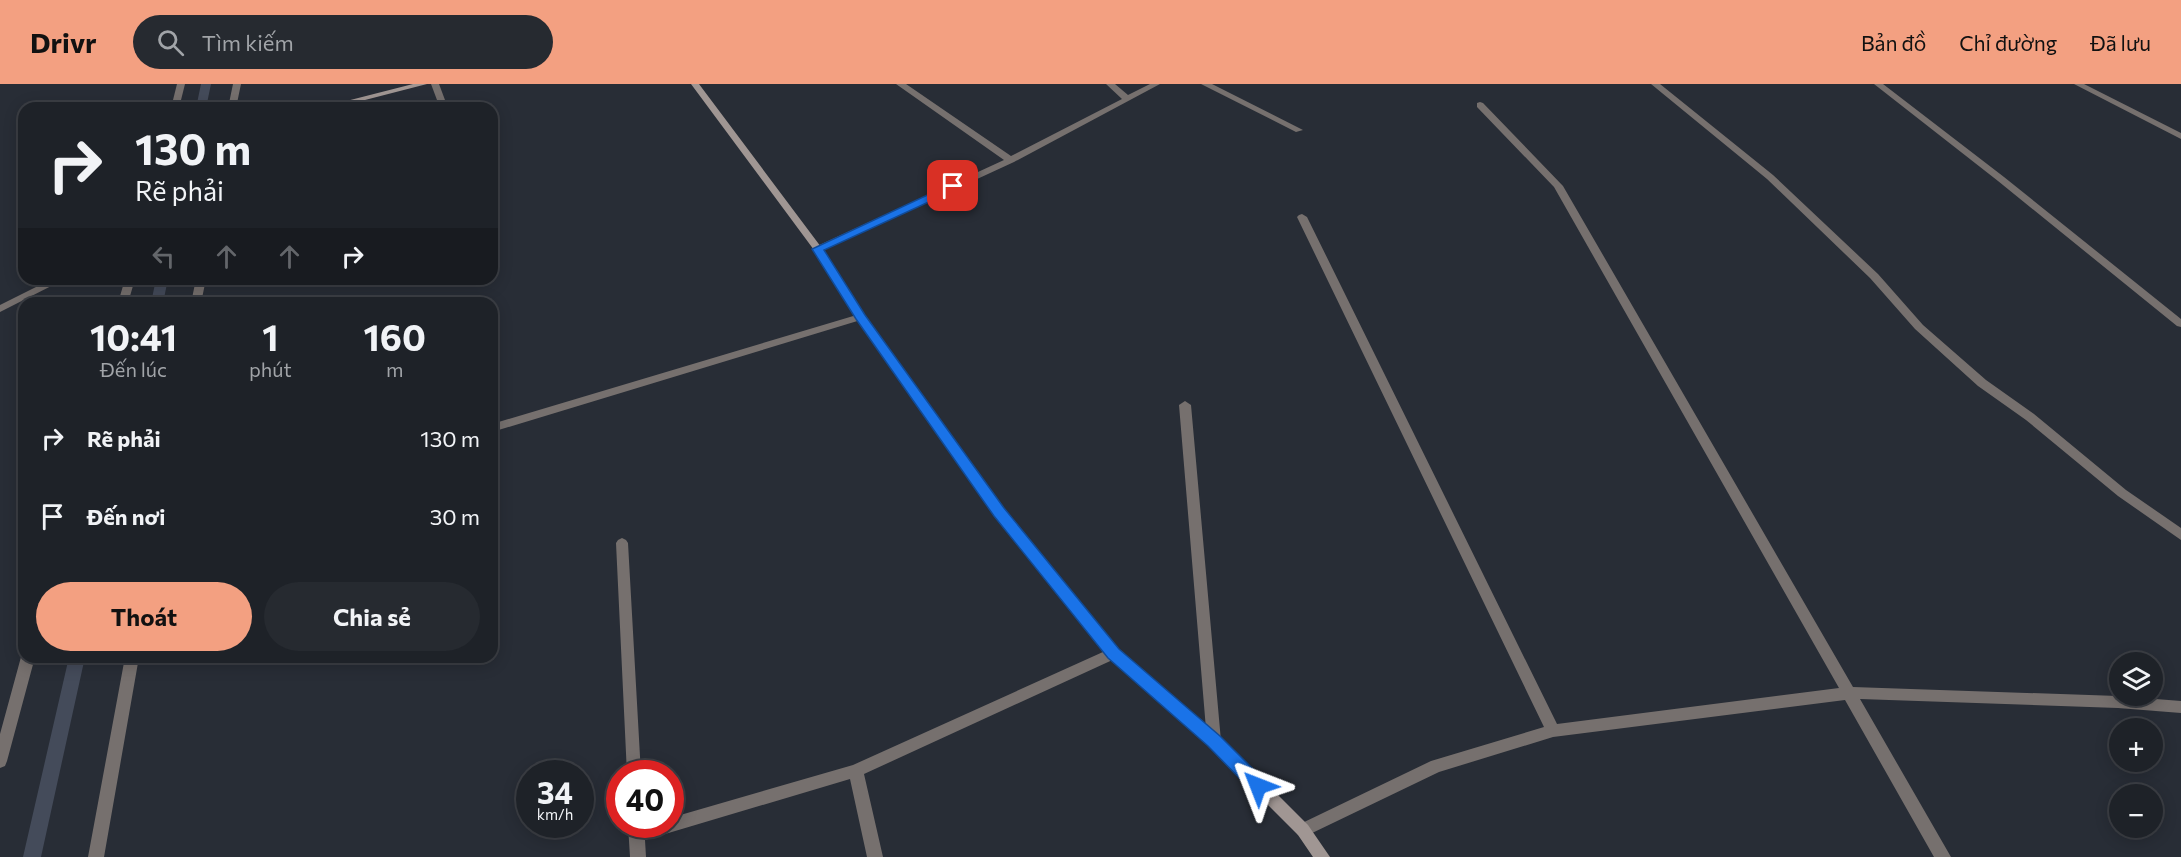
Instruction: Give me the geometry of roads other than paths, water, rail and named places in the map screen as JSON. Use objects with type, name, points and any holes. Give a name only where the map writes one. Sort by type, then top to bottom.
[{"type":"street","points":[[176,102],[181,84]]},
{"type":"street","points":[[233,102],[237,84]]},
{"type":"street","points":[[348,102],[423,84]]},
{"type":"street","points":[[435,84],[442,102]]},
{"type":"street","points":[[695,84],[818,249],[860,316],[999,512],[1114,653],[1214,741],[1303,830],[1322,857]]},
{"type":"street","points":[[900,84],[1011,160]]},
{"type":"street","points":[[1110,84],[1127,99]]},
{"type":"street","points":[[818,249],[1011,160],[1156,84]]},
{"type":"street","points":[[1205,84],[1299,130]]},
{"type":"street","points":[[1655,84],[1770,177],[1874,276],[1919,327],[1982,382],[2030,417],[2122,493],[2181,535]]},
{"type":"street","points":[[1878,84],[2001,179],[2181,324]]},
{"type":"street","points":[[2078,84],[2181,136]]},
{"type":"street","points":[[1480,105],[1558,186],[1943,857]]},
{"type":"street","points":[[1302,217],[1553,732]]},
{"type":"street","points":[[24,297],[48,285]]},
{"type":"street","points":[[0,309],[18,300]]},
{"type":"street","points":[[498,426],[860,316]]},
{"type":"street","points":[[1185,405],[1214,741]]},
{"type":"street","points":[[622,543],[633,760]]},
{"type":"street","points":[[684,817],[856,771],[1114,653]]},
{"type":"street","points":[[0,761],[26,663]]},
{"type":"street","points":[[96,857],[131,663]]},
{"type":"street","points":[[1303,830],[1436,766],[1553,732],[1850,693],[2118,702],[2181,708]]},
{"type":"street","points":[[856,771],[875,857]]},
{"type":"street","points":[[637,838],[638,857]]},
{"type":"waterway","points":[[202,102],[206,84]]},
{"type":"waterway","points":[[158,297],[161,285]]},
{"type":"waterway","points":[[32,857],[76,663]]}]
